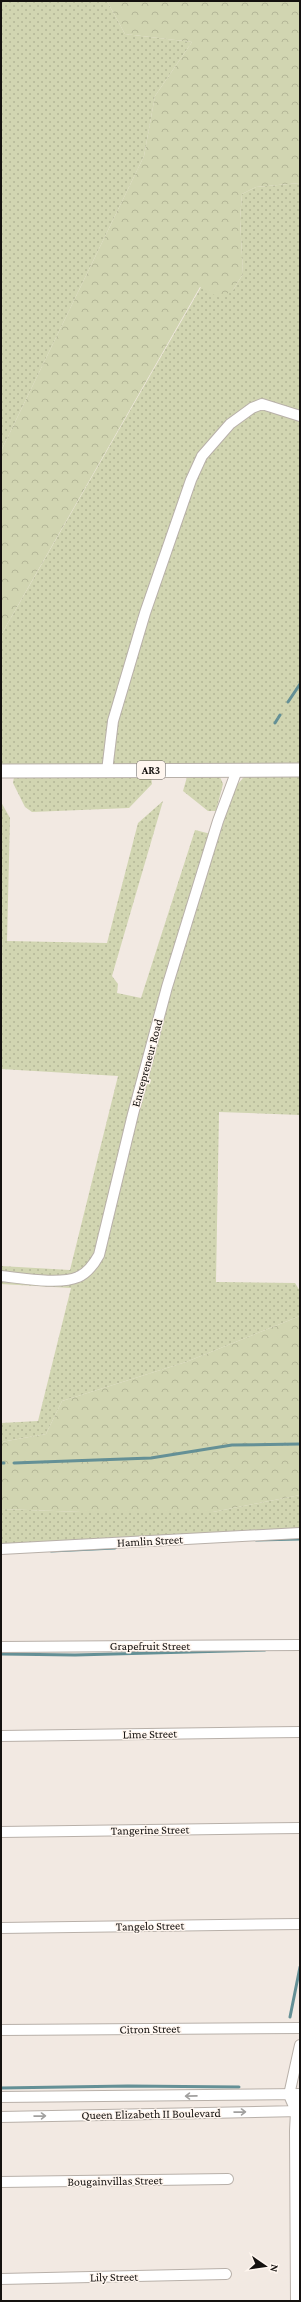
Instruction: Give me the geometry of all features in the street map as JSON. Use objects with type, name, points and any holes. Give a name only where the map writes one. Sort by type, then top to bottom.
[{"type":"main road","name":"AR3","points":[[1,771],[300,770]]},
{"type":"street","points":[[107,771],[113,721],[145,613],[182,503],[202,456],[230,424],[252,408],[262,404],[300,416]]},
{"type":"street","name":"Entrepreneur Road","points":[[1,1276],[60,1280],[78,1277],[91,1268],[99,1255],[133,1114],[167,987],[218,821],[237,770]]},
{"type":"street","name":"Hamlin Street","points":[[1,1549],[300,1533]]},
{"type":"street","name":"Grapefruit Street","points":[[1,1647],[300,1645]]},
{"type":"street","name":"Lime Street","points":[[1,1736],[300,1732]]},
{"type":"street","name":"Tangerine Street","points":[[1,1832],[300,1828]]},
{"type":"street","name":"Tangelo Street","points":[[1,1928],[300,1924]]},
{"type":"street","name":"Citron Street","points":[[1,2030],[300,2028]]},
{"type":"street","points":[[296,2301],[297,2132],[299,2108],[289,2095],[300,2046]]},
{"type":"street","name":"Queen Elizabeth II Boulevard","points":[[1,2097],[300,2094]]},
{"type":"street","name":"Queen Elizabeth II Boulevard","points":[[1,2117],[299,2108]]},
{"type":"street","name":"Bougainvillas Street","points":[[1,2182],[228,2179]]},
{"type":"street","name":"Lily Street","points":[[1,2279],[226,2274]]},
{"type":"green space","points":[[1,1],[107,1],[125,34],[192,42],[155,96],[144,156],[1,451]]},
{"type":"green space","points":[[107,1],[300,1],[300,183],[256,187],[242,194],[240,219],[243,274],[233,290],[220,298],[200,287],[1,635],[1,451],[144,156],[155,96],[192,42],[125,34]]},
{"type":"green space","points":[[300,183],[300,764],[1,765],[1,635],[201,287],[233,290],[243,274],[240,219],[242,194],[256,187]]},
{"type":"green space","points":[[14,777],[151,777],[152,784],[129,808],[32,812],[25,807],[13,783]]},
{"type":"green space","points":[[187,777],[220,777],[223,784],[216,811],[208,811],[183,791]]},
{"type":"green space","points":[[244,777],[300,777],[300,1115],[219,1112],[216,1282],[295,1283],[300,1291],[300,1316],[186,1362],[62,1401],[46,1434],[1,1442],[1,1423],[38,1421],[71,1288],[1,1284],[1,1266],[70,1270],[118,1076],[1,1069],[1,802],[10,818],[7,941],[107,943],[138,823],[163,801],[112,976],[118,984],[117,993],[141,998],[195,830],[219,836],[235,787]]},
{"type":"green space","points":[[300,1316],[300,1495],[213,1512],[81,1512],[1,1509],[1,1442],[46,1434],[62,1401],[186,1362]]},
{"type":"green space","points":[[300,1495],[300,1533],[1,1549],[1,1509],[81,1512],[213,1512]]},
{"type":"waterway","points":[[288,702],[300,684]]},
{"type":"waterway","points":[[275,723],[280,715]]},
{"type":"waterway","points":[[14,1463],[151,1458],[232,1445],[300,1444]]},
{"type":"waterway","points":[[256,1540],[300,1539]]},
{"type":"waterway","points":[[51,1551],[115,1548]]},
{"type":"waterway","points":[[1,1654],[75,1655],[265,1650]]},
{"type":"waterway","points":[[290,2017],[300,1967]]},
{"type":"waterway","points":[[1,2088],[128,2086],[239,2087]]}]
